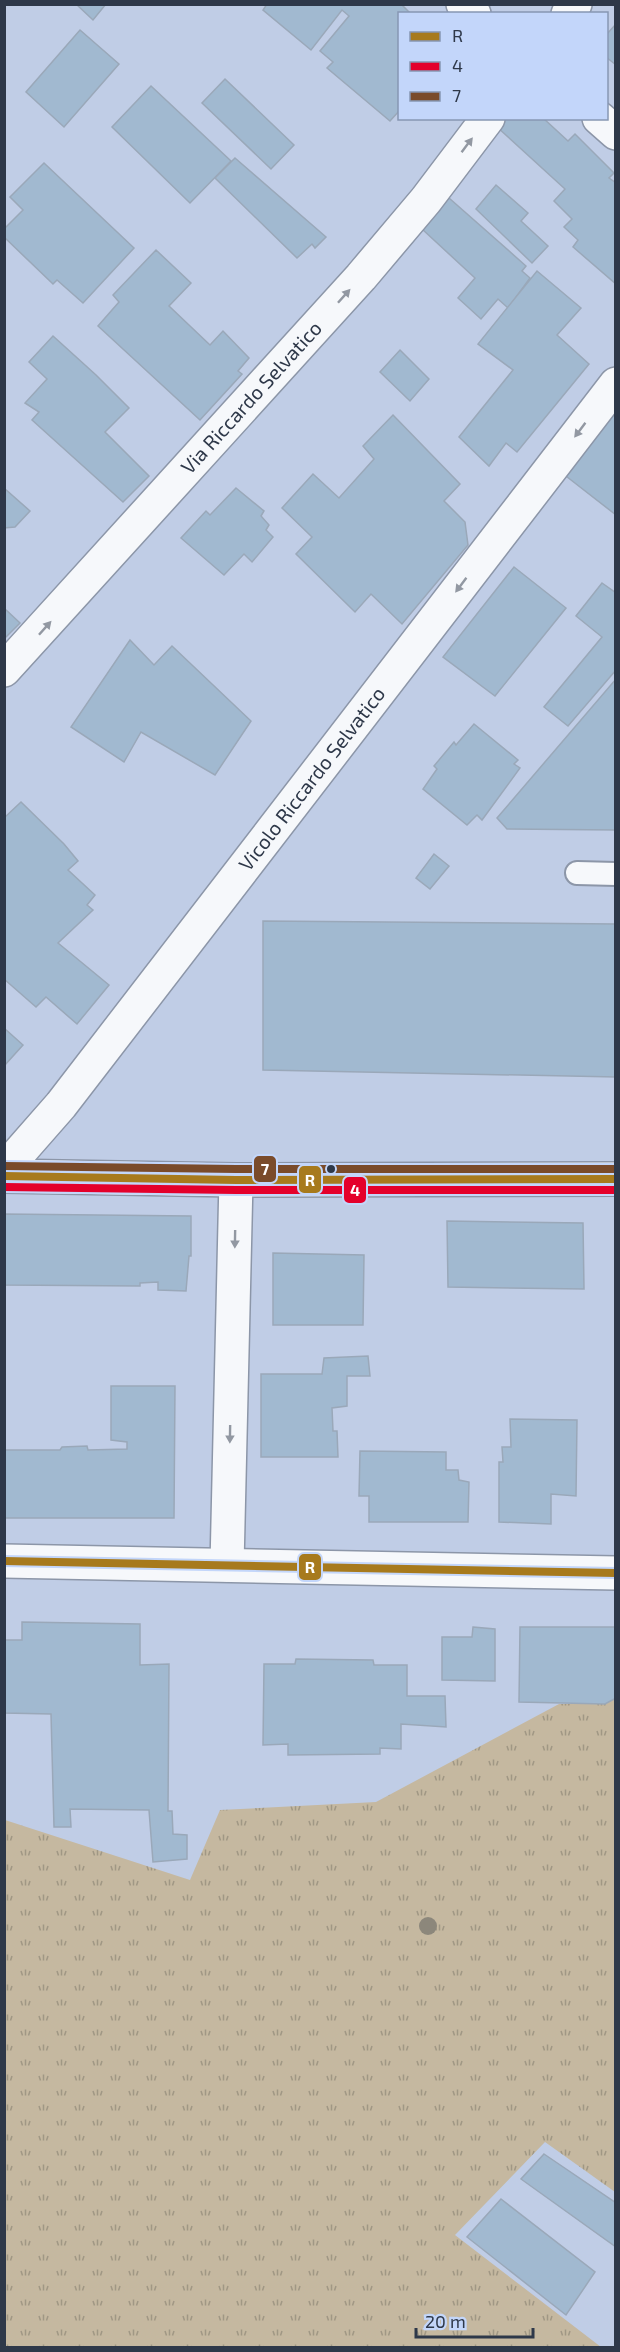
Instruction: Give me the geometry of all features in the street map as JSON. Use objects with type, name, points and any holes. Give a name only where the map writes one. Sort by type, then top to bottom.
[{"type":"street","name":"Via Riccardo Selvatico","points":[[4,670],[361,277],[426,200],[486,120]]},
{"type":"street","points":[[601,120],[615,133]]},
{"type":"street","name":"Vicolo Riccardo Selvatico","points":[[4,1170],[61,1105],[615,384]]},
{"type":"street","points":[[4,1176],[236,1180],[615,1179]]},
{"type":"street","points":[[227,1564],[236,1180]]},
{"type":"street","points":[[4,1561],[615,1573]]},
{"type":"lane","points":[[577,873],[615,874]]},
{"type":"green space","points":[[615,1698],[615,2192],[545,2142],[455,2235],[601,2347],[5,2348],[5,1820],[190,1880],[220,1810],[376,1802],[559,1704],[605,1704]]},
{"type":"building","points":[[76,4],[106,4],[93,20]]},
{"type":"building","points":[[267,4],[401,4],[409,12],[398,12],[398,112],[390,121],[327,68],[333,62],[320,51],[349,16],[342,10],[311,50],[263,10]]},
{"type":"building","points":[[616,24],[616,65],[608,59],[608,33]]},
{"type":"building","points":[[80,30],[119,64],[64,127],[26,92]]},
{"type":"building","points":[[225,79],[294,145],[271,169],[202,103]]},
{"type":"building","points":[[151,86],[231,161],[190,203],[112,127]]},
{"type":"building","points":[[503,120],[545,120],[568,141],[575,134],[614,173],[609,178],[616,183],[616,284],[573,247],[578,240],[564,227],[572,219],[554,201],[565,189],[497,127]]},
{"type":"building","points":[[235,158],[326,237],[315,248],[312,244],[297,258],[215,178]]},
{"type":"building","points":[[44,163],[134,248],[83,303],[57,280],[53,284],[4,237],[4,229],[23,210],[10,197]]},
{"type":"building","points":[[496,185],[528,213],[521,221],[548,246],[532,263],[476,209]]},
{"type":"building","points":[[449,198],[526,266],[522,271],[530,278],[508,308],[498,299],[481,319],[458,298],[475,278],[422,229]]},
{"type":"building","points":[[156,250],[191,283],[169,306],[210,345],[223,331],[249,358],[238,371],[242,374],[200,420],[98,326],[119,302],[113,295]]},
{"type":"building","points":[[537,271],[581,308],[557,335],[589,364],[517,452],[506,443],[489,466],[459,437],[513,370],[478,344]]},
{"type":"building","points":[[53,336],[129,408],[105,432],[149,476],[123,502],[32,420],[39,412],[25,403],[47,379],[29,362]]},
{"type":"building","points":[[400,350],[429,379],[410,401],[380,372]]},
{"type":"building","points":[[616,408],[616,515],[562,473]]},
{"type":"building","points":[[393,415],[460,484],[444,501],[465,522],[468,545],[402,624],[371,594],[355,612],[296,554],[312,537],[282,508],[313,474],[339,498],[374,459],[363,446]]},
{"type":"building","points":[[4,488],[30,511],[15,527],[4,528]]},
{"type":"building","points":[[236,488],[264,511],[261,516],[269,525],[266,530],[273,537],[252,562],[244,554],[224,575],[181,538],[206,511],[210,515]]},
{"type":"building","points":[[514,567],[566,608],[495,696],[443,657]]},
{"type":"building","points":[[602,583],[616,593],[616,670],[568,726],[544,707],[602,637],[576,616]]},
{"type":"building","points":[[4,608],[20,623],[4,639]]},
{"type":"building","points":[[130,640],[154,665],[172,646],[251,721],[215,775],[141,732],[124,762],[71,727]]},
{"type":"building","points":[[616,679],[616,830],[507,829],[497,818]]},
{"type":"building","points":[[474,724],[518,760],[514,764],[520,768],[482,820],[477,815],[467,825],[423,789],[437,769],[434,766],[454,742],[456,745]]},
{"type":"building","points":[[21,802],[78,861],[68,870],[95,895],[87,905],[93,910],[58,943],[109,985],[77,1024],[46,997],[36,1007],[4,979],[4,818]]},
{"type":"building","points":[[434,854],[449,866],[430,889],[416,878]]},
{"type":"building","points":[[263,921],[616,924],[616,1077],[263,1070]]},
{"type":"building","points":[[4,1028],[23,1045],[4,1066]]},
{"type":"building","points":[[4,1214],[191,1216],[191,1256],[189,1256],[186,1291],[158,1290],[158,1282],[140,1283],[140,1286],[4,1285]]},
{"type":"building","points":[[447,1221],[583,1223],[584,1289],[448,1287]]},
{"type":"building","points":[[273,1253],[364,1255],[363,1325],[273,1325]]},
{"type":"building","points":[[368,1356],[370,1376],[347,1376],[347,1406],[332,1408],[333,1431],[337,1431],[338,1457],[261,1457],[261,1374],[322,1374],[324,1358]]},
{"type":"building","points":[[111,1386],[175,1386],[174,1518],[4,1518],[4,1450],[60,1450],[62,1447],[87,1446],[88,1450],[127,1449],[127,1442],[111,1440]]},
{"type":"building","points":[[510,1419],[577,1420],[576,1496],[551,1494],[551,1524],[499,1522],[499,1462],[503,1462],[502,1447],[511,1447]]},
{"type":"building","points":[[360,1451],[446,1452],[446,1470],[458,1470],[459,1480],[469,1482],[468,1522],[369,1522],[369,1496],[359,1496]]},
{"type":"building","points":[[22,1622],[140,1624],[140,1665],[169,1664],[168,1811],[172,1811],[173,1834],[187,1835],[187,1859],[153,1862],[149,1810],[70,1809],[71,1827],[54,1827],[51,1714],[4,1713],[4,1640],[22,1640]]},
{"type":"building","points":[[473,1627],[495,1629],[495,1681],[442,1680],[442,1637],[472,1637]]},
{"type":"building","points":[[520,1627],[616,1627],[616,1698],[605,1704],[519,1702]]},
{"type":"building","points":[[296,1659],[373,1660],[374,1665],[407,1665],[407,1696],[445,1696],[446,1727],[401,1724],[401,1749],[380,1748],[380,1754],[288,1755],[288,1744],[263,1745],[264,1664],[295,1664]]},
{"type":"building","points":[[544,2154],[616,2203],[616,2247],[521,2179]]},
{"type":"building","points":[[501,2199],[595,2272],[566,2315],[467,2237]]},
{"type":"transit line","name":"7","points":[[4,1166],[236,1169],[616,1169]]},
{"type":"transit line","name":"R","points":[[4,1176],[236,1180],[616,1179]]},
{"type":"transit line","name":"4","points":[[4,1187],[236,1190],[616,1190]]},
{"type":"transit line","name":"R","points":[[4,1561],[616,1573]]}]
